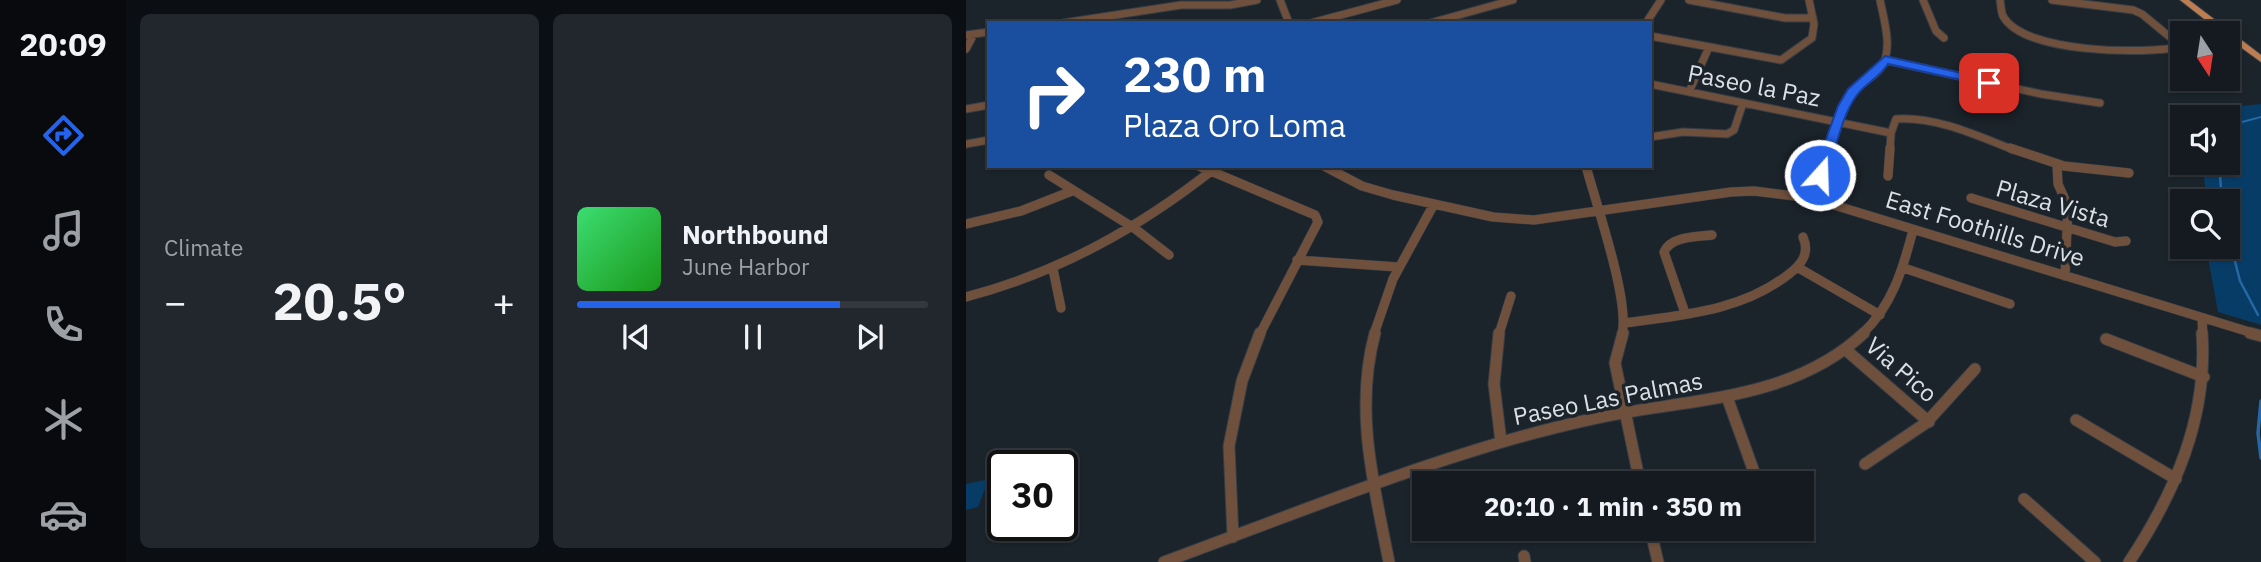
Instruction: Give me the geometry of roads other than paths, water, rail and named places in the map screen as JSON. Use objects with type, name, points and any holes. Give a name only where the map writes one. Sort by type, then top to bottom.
[{"type":"main road","points":[[2184,0],[2211,21]]},
{"type":"main road","points":[[2240,44],[2261,59]]},
{"type":"street","points":[[1076,21],[1189,4],[1220,8],[1257,0]]},
{"type":"street","points":[[1280,0],[1288,21]]},
{"type":"street","points":[[1339,19],[1397,0]]},
{"type":"street","points":[[1455,20],[1513,0]]},
{"type":"street","points":[[1647,21],[1661,0]]},
{"type":"street","points":[[1689,0],[1785,18],[1813,18]]},
{"type":"street","points":[[1735,9],[1737,0]]},
{"type":"street","points":[[1652,36],[1780,60],[1811,41],[1816,31],[1809,0]]},
{"type":"street","points":[[1811,198],[1830,152],[1838,122],[1853,91],[1879,70],[1885,60],[1887,33],[1880,0]]},
{"type":"street","points":[[1923,0],[1936,31],[1944,38]]},
{"type":"street","points":[[2000,0],[2001,14],[2008,23],[2025,34],[2047,41],[2147,52],[2170,49]]},
{"type":"street","points":[[2052,0],[2133,10],[2170,37]]},
{"type":"street","points":[[1125,21],[1127,13]]},
{"type":"street","points":[[966,49],[970,35]]},
{"type":"street","points":[[1689,92],[1709,47]]},
{"type":"street","points":[[1885,60],[2040,94],[2100,103]]},
{"type":"street","name":"Paseo la Paz","points":[[1652,84],[1891,133]]},
{"type":"street","points":[[1652,137],[1683,132],[1727,134],[1734,130],[1743,103]]},
{"type":"street","points":[[966,109],[987,105]]},
{"type":"street","points":[[1888,176],[1891,133],[1896,119],[1901,117],[1931,122],[2057,164],[2129,173]]},
{"type":"street","points":[[966,144],[987,140]]},
{"type":"street","points":[[2057,164],[2058,184],[2068,206],[2065,276]]},
{"type":"street","name":"East Foothills Drive","points":[[1328,168],[1362,186],[1493,217],[1534,220],[1731,192],[1763,192],[1811,198],[2261,337]]},
{"type":"street","points":[[1587,168],[1622,299],[1625,323],[1615,363],[1637,471]]},
{"type":"street","points":[[966,296],[1053,269],[1099,249],[1134,228],[1213,169],[1315,215],[1318,222],[1316,229],[1262,328],[1242,381],[1229,446],[1233,537]]},
{"type":"street","points":[[1049,175],[1134,228],[1169,255]]},
{"type":"street","points":[[966,224],[1002,218],[1072,191]]},
{"type":"street","name":"Plaza Vista","points":[[1971,198],[2068,229],[2115,242],[2126,242]]},
{"type":"street","points":[[1389,562],[1364,418],[1365,379],[1373,340],[1398,267],[1413,235],[1434,204]]},
{"type":"street","name":"Paseo Las Palmas","points":[[1164,562],[1501,442],[1564,425],[1727,397],[1775,385],[1810,372],[1846,350],[1880,315],[1894,295],[1913,230]]},
{"type":"street","points":[[1685,313],[1664,252],[1667,245],[1674,241],[1712,235]]},
{"type":"street","points":[[1625,323],[1732,306],[1760,295],[1779,284],[1805,258],[1808,246],[1803,237]]},
{"type":"street","points":[[1297,260],[1398,267]]},
{"type":"street","points":[[1797,267],[1880,315]]},
{"type":"street","points":[[1904,268],[2010,303]]},
{"type":"street","points":[[1053,269],[1061,308]]},
{"type":"street","points":[[1501,442],[1492,391],[1492,361],[1497,334],[1511,296]]},
{"type":"street","points":[[2129,562],[2150,532],[2176,480],[2193,432],[2204,377],[2202,320]]},
{"type":"street","points":[[2106,339],[2204,377]]},
{"type":"street","name":"Via Pico","points":[[1846,350],[1929,422]]},
{"type":"street","points":[[1865,464],[1899,445],[1929,422],[1950,402],[1975,369]]},
{"type":"street","points":[[1727,397],[1754,471]]},
{"type":"street","points":[[2076,420],[2176,480]]},
{"type":"street","points":[[2024,499],[2095,562]]},
{"type":"street","points":[[1653,541],[1658,562]]},
{"type":"waterway","points":[[2240,124],[2261,117]]},
{"type":"waterway","points":[[2220,175],[2221,189]]},
{"type":"waterway","points":[[2234,259],[2240,281],[2258,315]]},
{"type":"waterway","points":[[2261,401],[2258,433],[2261,458]]}]
